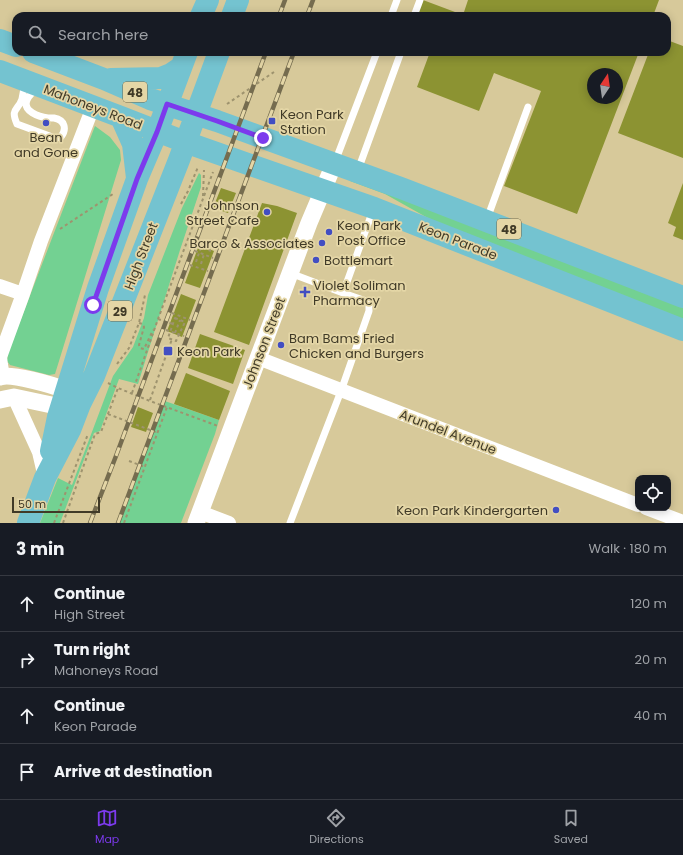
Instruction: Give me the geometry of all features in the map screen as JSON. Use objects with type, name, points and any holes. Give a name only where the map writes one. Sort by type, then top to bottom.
[{"type":"main road","points":[[203,12],[208,0]]},
{"type":"main road","points":[[234,12],[238,0]]},
{"type":"main road","points":[[0,40],[12,44]]},
{"type":"main road","name":"48","points":[[43,56],[104,79],[150,99],[357,172],[683,296]]},
{"type":"main road","name":"High Street","points":[[28,523],[45,478],[58,417],[69,400],[94,376],[179,160],[217,56]]},
{"type":"main road","points":[[104,79],[161,78],[171,74],[183,60]]},
{"type":"main road","name":"High Street","points":[[69,400],[94,299],[137,179],[157,132],[183,60]]},
{"type":"main road","points":[[32,84],[50,76],[56,61]]},
{"type":"main road","name":"Mahoneys Road","points":[[0,71],[185,142]]},
{"type":"main road","points":[[121,117],[133,144],[137,179]]},
{"type":"main road","name":"Keon Parade","points":[[185,142],[374,208],[683,330]]},
{"type":"street","points":[[69,400],[15,377],[2,376],[0,357],[41,241],[94,106]]},
{"type":"street","name":"Johnson Street","points":[[198,517],[309,223],[334,164]]},
{"type":"street","points":[[0,286],[23,294]]},
{"type":"street","name":"Arundel Avenue","points":[[258,358],[635,504]]},
{"type":"street","points":[[7,398],[69,400]]},
{"type":"street","points":[[7,398],[39,452],[45,478]]},
{"type":"street","points":[[654,511],[683,522]]},
{"type":"street","points":[[198,517],[229,523]]},
{"type":"lane","points":[[392,12],[397,0]]},
{"type":"lane","points":[[416,12],[420,0]]},
{"type":"lane","points":[[334,164],[375,56]]},
{"type":"lane","points":[[357,172],[400,56]]},
{"type":"lane","points":[[32,84],[27,99],[27,108],[32,112],[47,118],[56,118],[62,121],[65,127],[64,133],[61,137],[55,138],[17,124],[14,118],[14,112],[32,84]]},
{"type":"lane","points":[[487,221],[528,107]]},
{"type":"lane","points":[[343,294],[374,208]]},
{"type":"lane","points":[[290,273],[343,294],[369,302],[369,311],[341,391],[290,523]]},
{"type":"path","points":[[227,104],[274,72]]},
{"type":"path","points":[[179,207],[188,191],[198,167]]},
{"type":"path","points":[[203,200],[204,170]]},
{"type":"path","points":[[132,393],[213,172]]},
{"type":"path","points":[[41,241],[117,192]]},
{"type":"path","points":[[196,262],[201,247],[211,251]]},
{"type":"path","points":[[196,251],[213,258]]},
{"type":"path","points":[[200,264],[204,254]]},
{"type":"path","points":[[190,264],[208,271]]},
{"type":"path","points":[[116,366],[129,348],[139,322],[146,291]]},
{"type":"path","points":[[172,313],[190,320]]},
{"type":"path","points":[[175,318],[180,320],[185,322],[176,341],[168,338],[175,318]]},
{"type":"path","points":[[139,322],[143,324],[144,327],[139,346],[140,348],[144,349],[158,319]]},
{"type":"path","points":[[158,319],[172,324]]},
{"type":"path","points":[[175,333],[180,320]]},
{"type":"path","points":[[166,330],[184,336]]},
{"type":"path","points":[[150,401],[172,339]]},
{"type":"path","points":[[110,377],[107,382],[118,388],[231,431]]},
{"type":"path","points":[[63,523],[95,434],[101,432],[118,388]]},
{"type":"path","points":[[124,523],[167,407]]},
{"type":"path","points":[[108,414],[158,433]]},
{"type":"path","points":[[54,523],[88,434]]},
{"type":"path","points":[[129,461],[145,467]]},
{"type":"green space","points":[[95,126],[110,137],[120,150],[121,160],[55,374],[49,375],[10,365],[7,361],[8,353]]},
{"type":"green space","points":[[199,173],[201,175],[201,187],[138,384],[119,379],[100,431],[94,433],[60,523],[40,523],[58,478],[72,485],[113,376],[133,347],[144,318],[148,295],[182,208]]},
{"type":"green space","points":[[353,177],[683,303],[683,320],[435,222],[385,194],[350,181]]},
{"type":"green space","points":[[162,400],[219,420],[215,434],[181,523],[117,523]]},
{"type":"building","points":[[423,0],[455,12],[418,12]]},
{"type":"building","points":[[468,0],[659,0],[654,12],[464,12]]},
{"type":"building","points":[[671,42],[683,46],[683,158],[618,133],[647,56],[671,56]]},
{"type":"building","points":[[429,56],[637,56],[623,94],[623,68],[587,68],[587,104],[619,104],[577,214],[504,186],[541,91],[494,73],[479,111],[417,87]]},
{"type":"building","points":[[683,183],[683,240],[673,236],[676,227],[668,223]]},
{"type":"building","points":[[221,188],[236,193],[228,213],[213,208]]},
{"type":"building","points":[[262,203],[277,206],[297,213],[249,345],[214,332]]},
{"type":"building","points":[[199,245],[214,251],[200,288],[185,283]]},
{"type":"building","points":[[181,294],[196,300],[182,337],[167,331]]},
{"type":"building","points":[[200,334],[245,350],[233,384],[188,368]]},
{"type":"building","points":[[186,373],[230,391],[219,420],[174,404]]},
{"type":"building","points":[[138,407],[153,413],[146,432],[131,427]]},
{"type":"railway","points":[[280,12],[285,0]]},
{"type":"railway","points":[[308,12],[313,0]]},
{"type":"railway","points":[[90,523],[265,56]]},
{"type":"railway","points":[[118,523],[293,56]]},
{"type":"place","name":"Keon Park Station","points":[[272,121]]},
{"type":"place","name":"Bean and Gone","points":[[46,123]]},
{"type":"place","name":"Johnson Street Cafe","points":[[267,212]]},
{"type":"place","name":"Keon Park Post Office","points":[[329,232]]},
{"type":"place","name":"Barco & Associates","points":[[322,243]]},
{"type":"place","name":"Bottlemart","points":[[316,260]]},
{"type":"place","name":"Violet Soliman Pharmacy","points":[[305,292]]},
{"type":"place","name":"Bam Bams Fried Chicken and Burgers","points":[[281,345]]},
{"type":"place","name":"Keon Park","points":[[168,351]]},
{"type":"place","name":"Keon Park Kindergarten","points":[[556,510]]},
{"type":"route","points":[[93,305],[137,179],[167,104],[263,138]]}]
